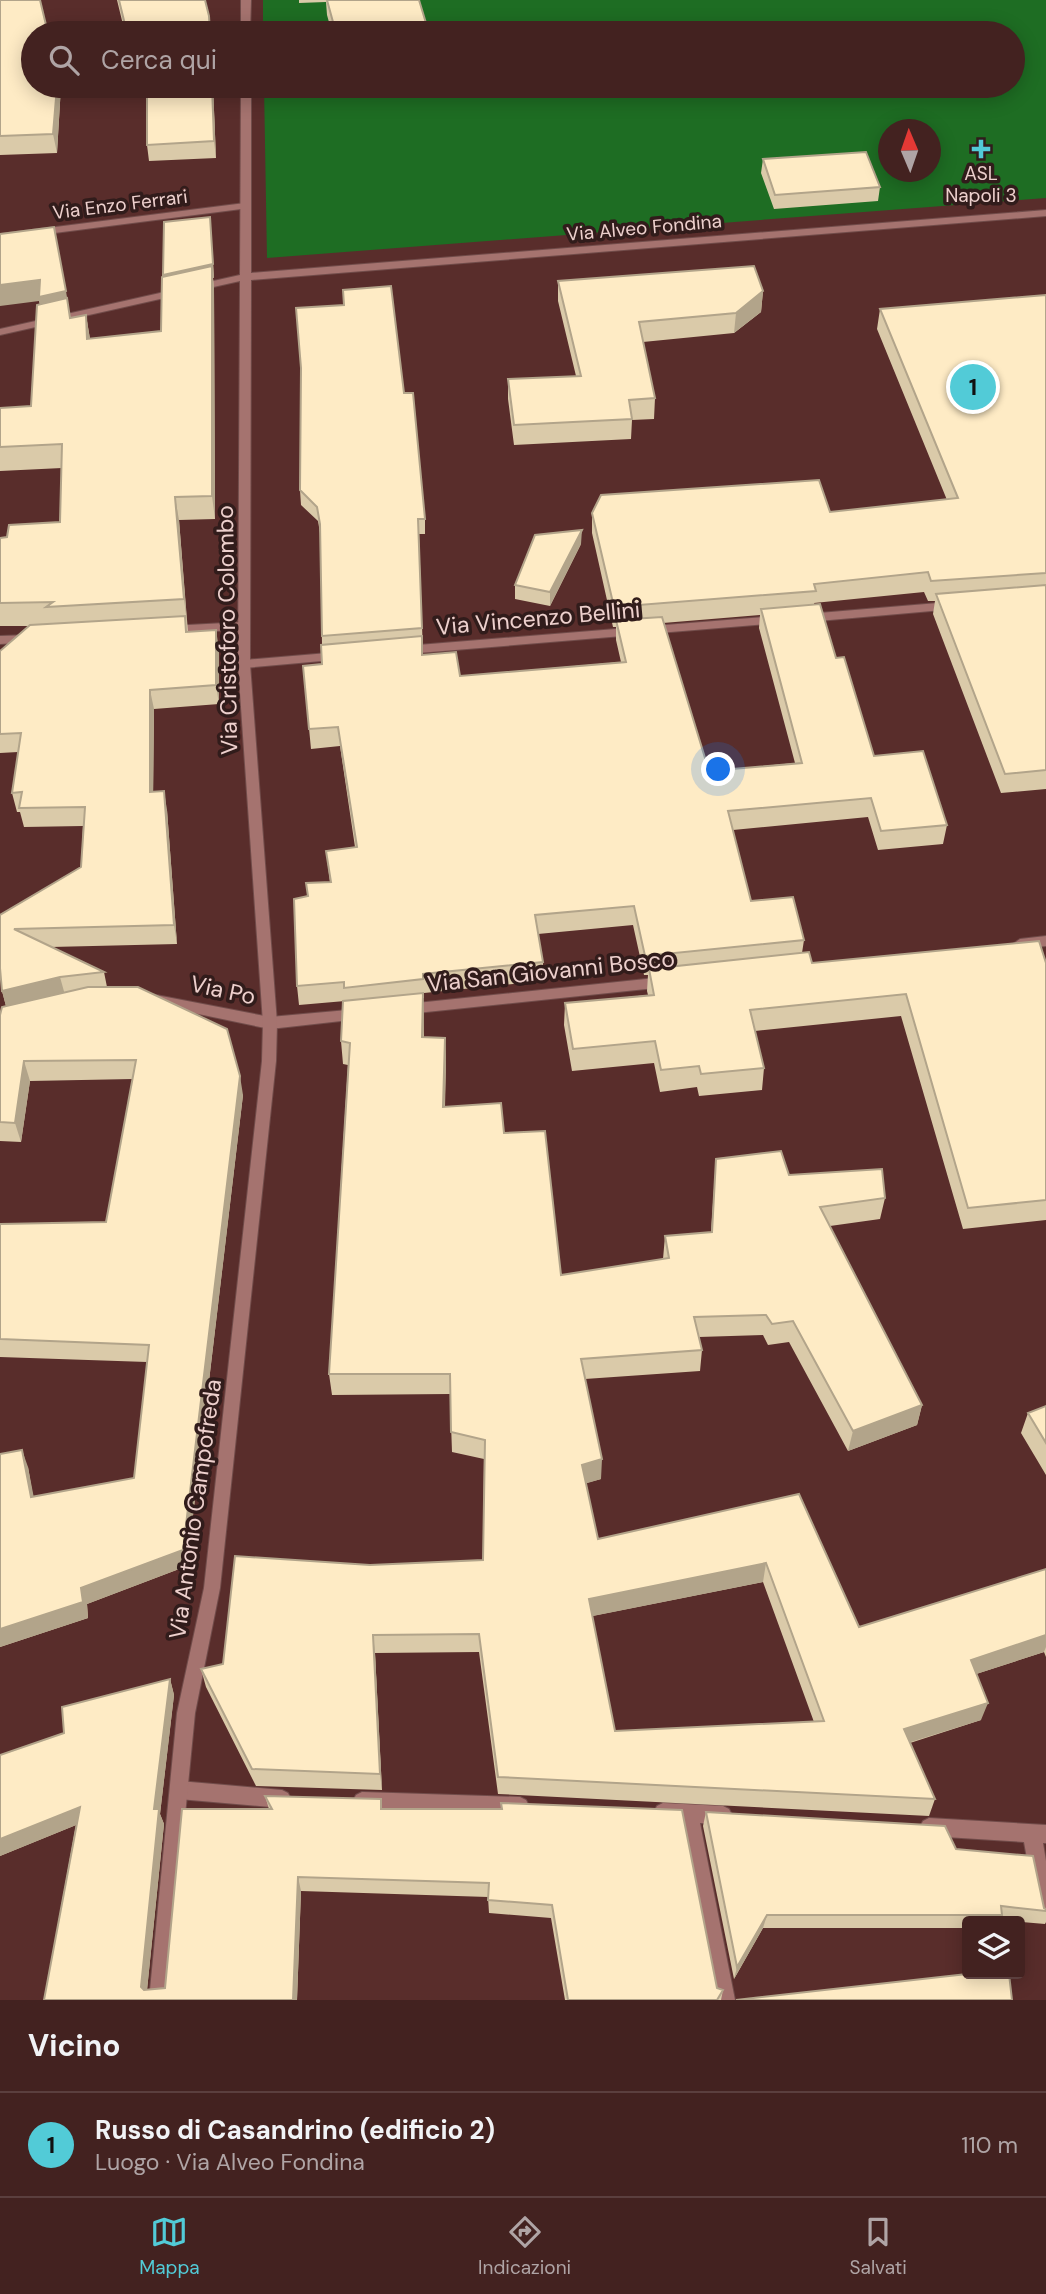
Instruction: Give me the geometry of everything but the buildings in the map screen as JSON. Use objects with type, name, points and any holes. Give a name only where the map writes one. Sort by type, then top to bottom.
[{"type":"street","points":[[246,0],[246,21]]},
{"type":"street","name":"Via Cristoforo Colombo","points":[[246,98],[243,664],[270,1023]]},
{"type":"street","name":"Via Enzo Ferrari","points":[[0,237],[245,206]]},
{"type":"street","name":"Via Alveo Fondina","points":[[0,332],[245,276],[1046,213]]},
{"type":"street","name":"Via Vincenzo Bellini","points":[[390,652],[962,605]]},
{"type":"street","points":[[160,631],[244,626]]},
{"type":"street","points":[[0,640],[40,638]]},
{"type":"street","points":[[243,664],[349,655]]},
{"type":"street","points":[[1004,946],[1046,942]]},
{"type":"street","name":"Via San Giovanni Bosco","points":[[270,1023],[686,979]]},
{"type":"street","name":"Via Po","points":[[140,999],[194,1006],[270,1023]]},
{"type":"street","name":"Via Antonio Campofreda","points":[[158,2000],[186,1713],[212,1588],[267,1084],[270,1023]]},
{"type":"street","points":[[178,1790],[302,1799]]},
{"type":"street","points":[[342,1800],[536,1806]]},
{"type":"street","points":[[648,1811],[745,1816]]},
{"type":"street","points":[[689,1813],[726,2000]]},
{"type":"street","points":[[911,1826],[1039,1833],[1046,1913]]},
{"type":"green space","points":[[263,0],[1046,0],[1046,198],[267,258],[264,98],[1025,98],[1025,21],[263,21]]},
{"type":"place","name":"ASL Napoli 3","points":[[981,149]]},
{"type":"place","name":"Russo di Casandrino (edificio 2)","points":[[973,387]]}]
